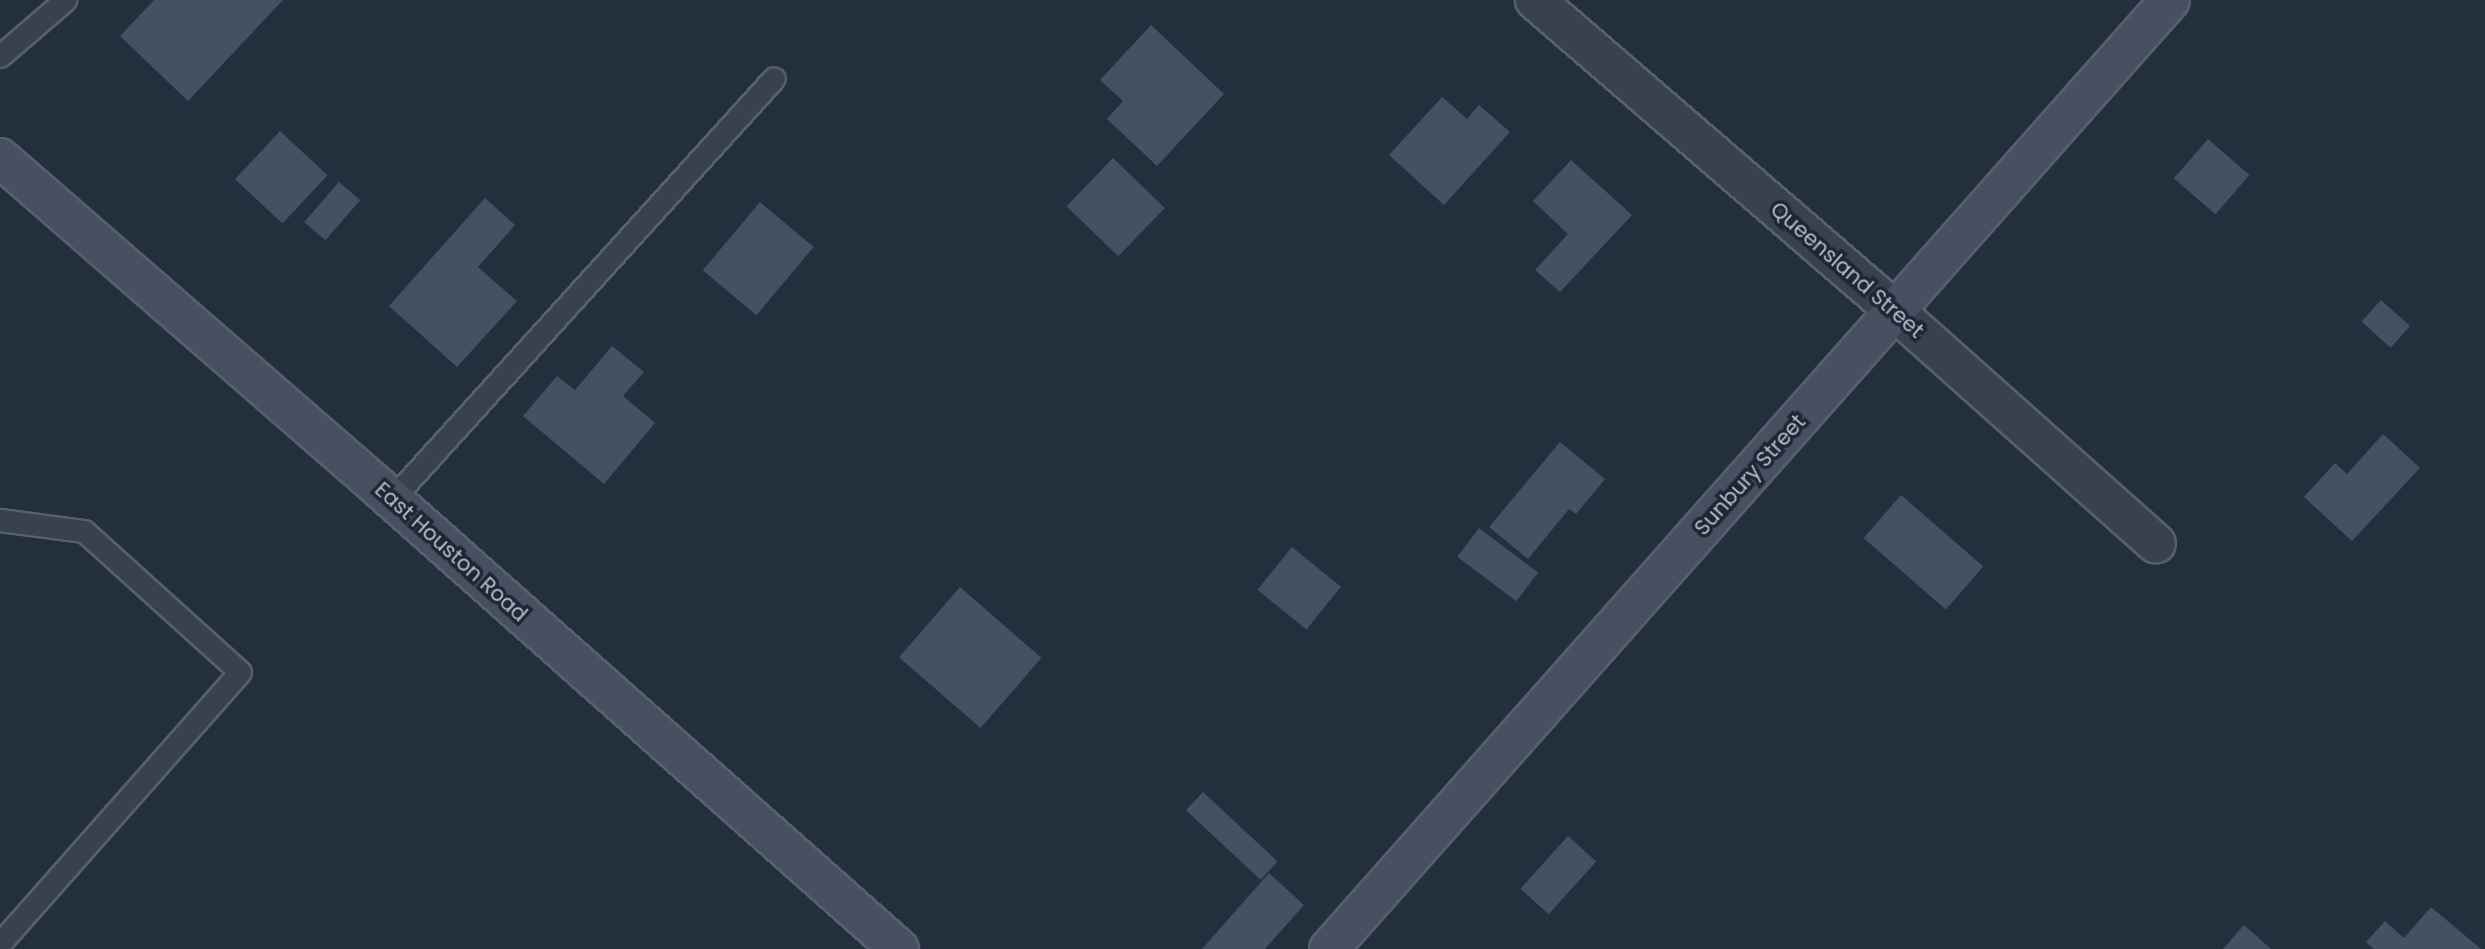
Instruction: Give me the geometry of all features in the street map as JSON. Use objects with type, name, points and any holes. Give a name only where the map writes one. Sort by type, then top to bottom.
[{"type":"street","name":"Queensland Street","points":[[1535,0],[1896,312],[2155,544]]},
{"type":"street","name":"Sunbury Street","points":[[1329,949],[2170,0]]},
{"type":"street","name":"East Houston Road","points":[[0,158],[392,499],[899,949]]},
{"type":"lane","points":[[0,57],[65,0]]},
{"type":"lane","points":[[392,499],[774,78]]},
{"type":"lane","points":[[0,520],[84,531],[240,672],[0,943]]},
{"type":"building","points":[[154,0],[283,0],[188,101],[120,36]]},
{"type":"building","points":[[1151,25],[1224,94],[1157,166],[1107,119],[1123,101],[1100,80]]},
{"type":"building","points":[[1442,97],[1467,119],[1479,105],[1510,132],[1444,205],[1389,155]]},
{"type":"building","points":[[280,131],[328,175],[283,224],[235,179]]},
{"type":"building","points":[[2208,139],[2250,175],[2215,214],[2174,178]]},
{"type":"building","points":[[1113,158],[1165,208],[1118,256],[1066,206]]},
{"type":"building","points":[[1571,160],[1632,215],[1560,292],[1535,270],[1568,234],[1533,201]]},
{"type":"building","points":[[339,182],[360,200],[325,240],[304,222]]},
{"type":"building","points":[[485,198],[515,225],[478,267],[517,301],[457,367],[389,306]]},
{"type":"building","points":[[760,202],[814,247],[756,315],[703,270]]},
{"type":"building","points":[[2381,300],[2410,326],[2391,348],[2362,322]]},
{"type":"building","points":[[612,346],[644,372],[623,396],[655,423],[604,484],[523,416],[557,376],[575,390]]},
{"type":"building","points":[[2383,434],[2420,468],[2352,541],[2304,497],[2335,463],[2347,474]]},
{"type":"building","points":[[1560,442],[1605,479],[1576,514],[1569,509],[1528,559],[1489,527]]},
{"type":"building","points":[[1901,495],[1983,567],[1946,610],[1864,538]]},
{"type":"building","points":[[1479,528],[1538,573],[1516,601],[1457,557]]},
{"type":"building","points":[[1292,547],[1341,587],[1306,629],[1257,590]]},
{"type":"building","points":[[960,587],[1042,658],[980,728],[899,657]]},
{"type":"building","points":[[1203,792],[1278,862],[1261,880],[1186,810]]},
{"type":"building","points":[[1568,836],[1596,861],[1549,914],[1520,889]]},
{"type":"building","points":[[1269,873],[1304,905],[1265,949],[1202,949]]},
{"type":"building","points":[[2431,907],[2481,949],[2374,949],[2366,942],[2385,921],[2404,938]]},
{"type":"building","points":[[2244,925],[2271,949],[2223,949]]}]
